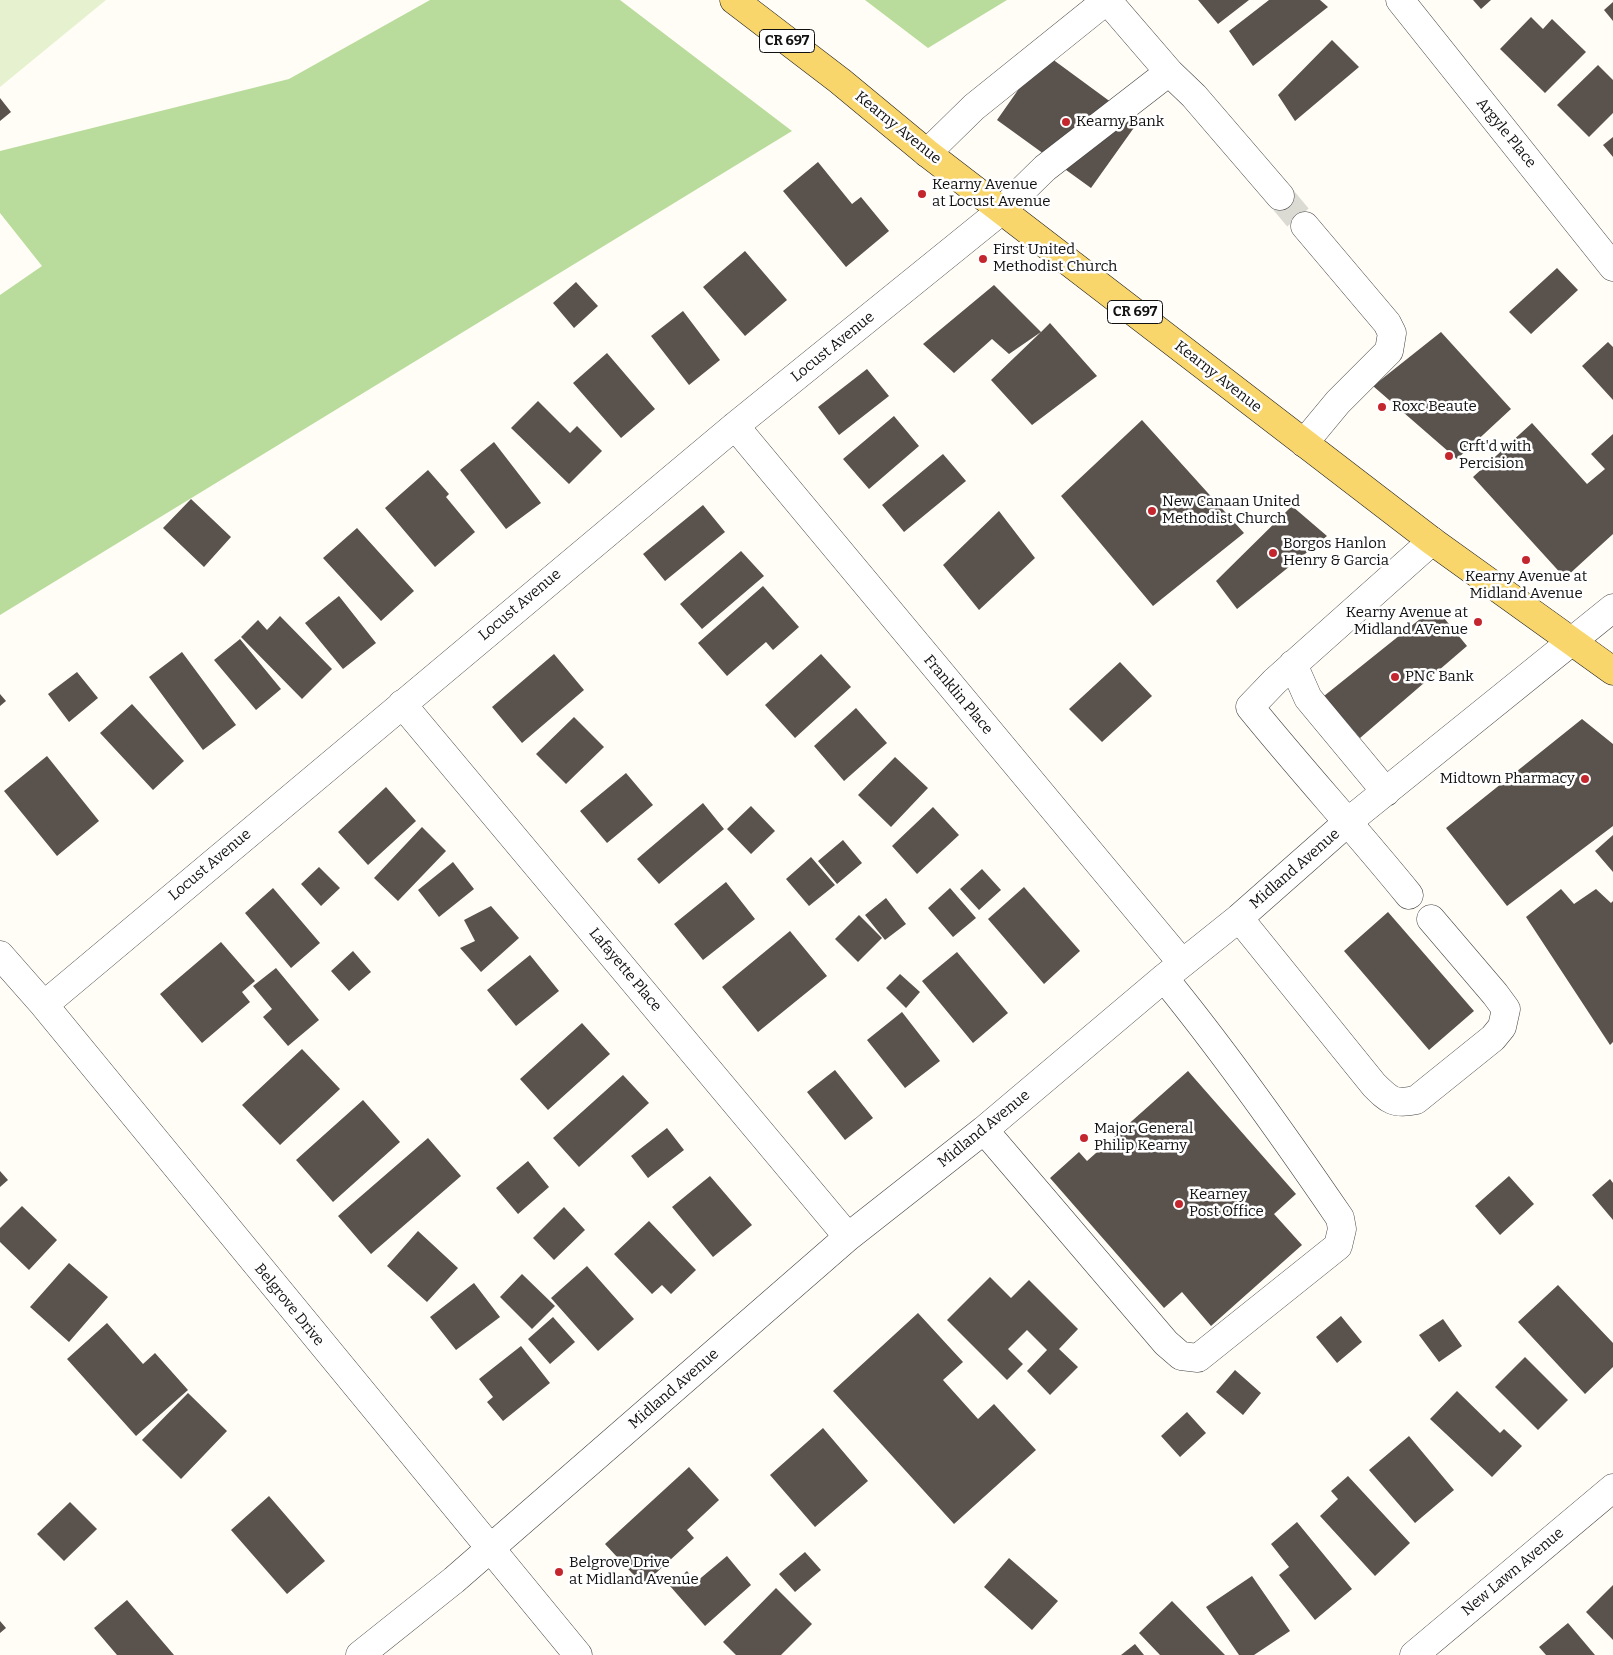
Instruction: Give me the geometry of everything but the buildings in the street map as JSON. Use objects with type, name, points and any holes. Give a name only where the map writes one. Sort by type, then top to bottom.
[{"type":"main road","name":"Kearny Avenue","points":[[734,0],[840,81],[927,153],[1432,541],[1613,671]]},
{"type":"street","points":[[927,153],[974,107],[1108,0],[1169,72],[1194,96],[1280,196]]},
{"type":"street","name":"Argyle Place","points":[[1400,0],[1613,267]]},
{"type":"street","name":"Locust Avenue","points":[[44,1006],[735,426],[1002,210],[1044,168],[1169,72]]},
{"type":"street","points":[[1304,443],[1338,402],[1389,351],[1392,333],[1387,323],[1305,226]]},
{"type":"street","name":"Franklin Place","points":[[735,426],[1173,971],[1194,1014],[1289,1144],[1340,1218],[1342,1229],[1338,1246],[1198,1358],[1181,1356],[1166,1343],[984,1130]]},
{"type":"street","points":[[1409,895],[1349,821],[1318,790],[1250,707],[1293,664],[1432,541]]},
{"type":"street","name":"Midland Avenue","points":[[360,1655],[489,1549],[848,1237],[984,1130],[1239,918],[1349,821],[1574,642],[1613,608]]},
{"type":"street","points":[[1293,664],[1308,698],[1386,792]]},
{"type":"street","name":"Lafayette Place","points":[[402,704],[848,1237]]},
{"type":"street","points":[[1239,918],[1374,1085],[1387,1098],[1401,1103],[1416,1100],[1493,1038],[1502,1027],[1506,1010],[1495,994],[1431,919]]},
{"type":"street","name":"Belgrove Drive","points":[[0,955],[578,1655]]},
{"type":"street","name":"New Lawn Avenue","points":[[1414,1655],[1613,1488]]},
{"type":"green space","points":[[0,0],[106,0],[0,87]]},
{"type":"green space","points":[[430,0],[620,0],[792,131],[0,615],[0,295],[42,266],[0,213],[0,151],[289,79]]},
{"type":"green space","points":[[865,0],[1007,0],[928,48]]},
{"type":"tunnel","points":[[1280,196],[1305,226]]},
{"type":"place","name":"Kearny Bank","points":[[1066,122]]},
{"type":"place","name":"Kearny Avenue at Locust Avenue","points":[[922,194]]},
{"type":"place","name":"First United Methodist Church","points":[[983,259]]},
{"type":"place","name":"Roxc Beaute","points":[[1382,407]]},
{"type":"place","name":"Crft'd with Percision","points":[[1449,456]]},
{"type":"place","name":"New Canaan United Methodist Church","points":[[1152,511]]},
{"type":"place","name":"Borgos Hanlon Henry & Garcia","points":[[1273,553]]},
{"type":"place","name":"Kearny Avenue at Midland Avenue","points":[[1526,560]]},
{"type":"place","name":"Kearny Avenue at Midland AVenue","points":[[1478,622]]},
{"type":"place","name":"PNC Bank","points":[[1395,677]]},
{"type":"place","name":"Midtown Pharmacy","points":[[1585,779]]},
{"type":"place","name":"Major General Philip Kearny","points":[[1084,1138]]},
{"type":"place","name":"Kearney Post Office","points":[[1179,1204]]},
{"type":"place","name":"Belgrove Drive at Midland Avenue","points":[[559,1572]]}]
